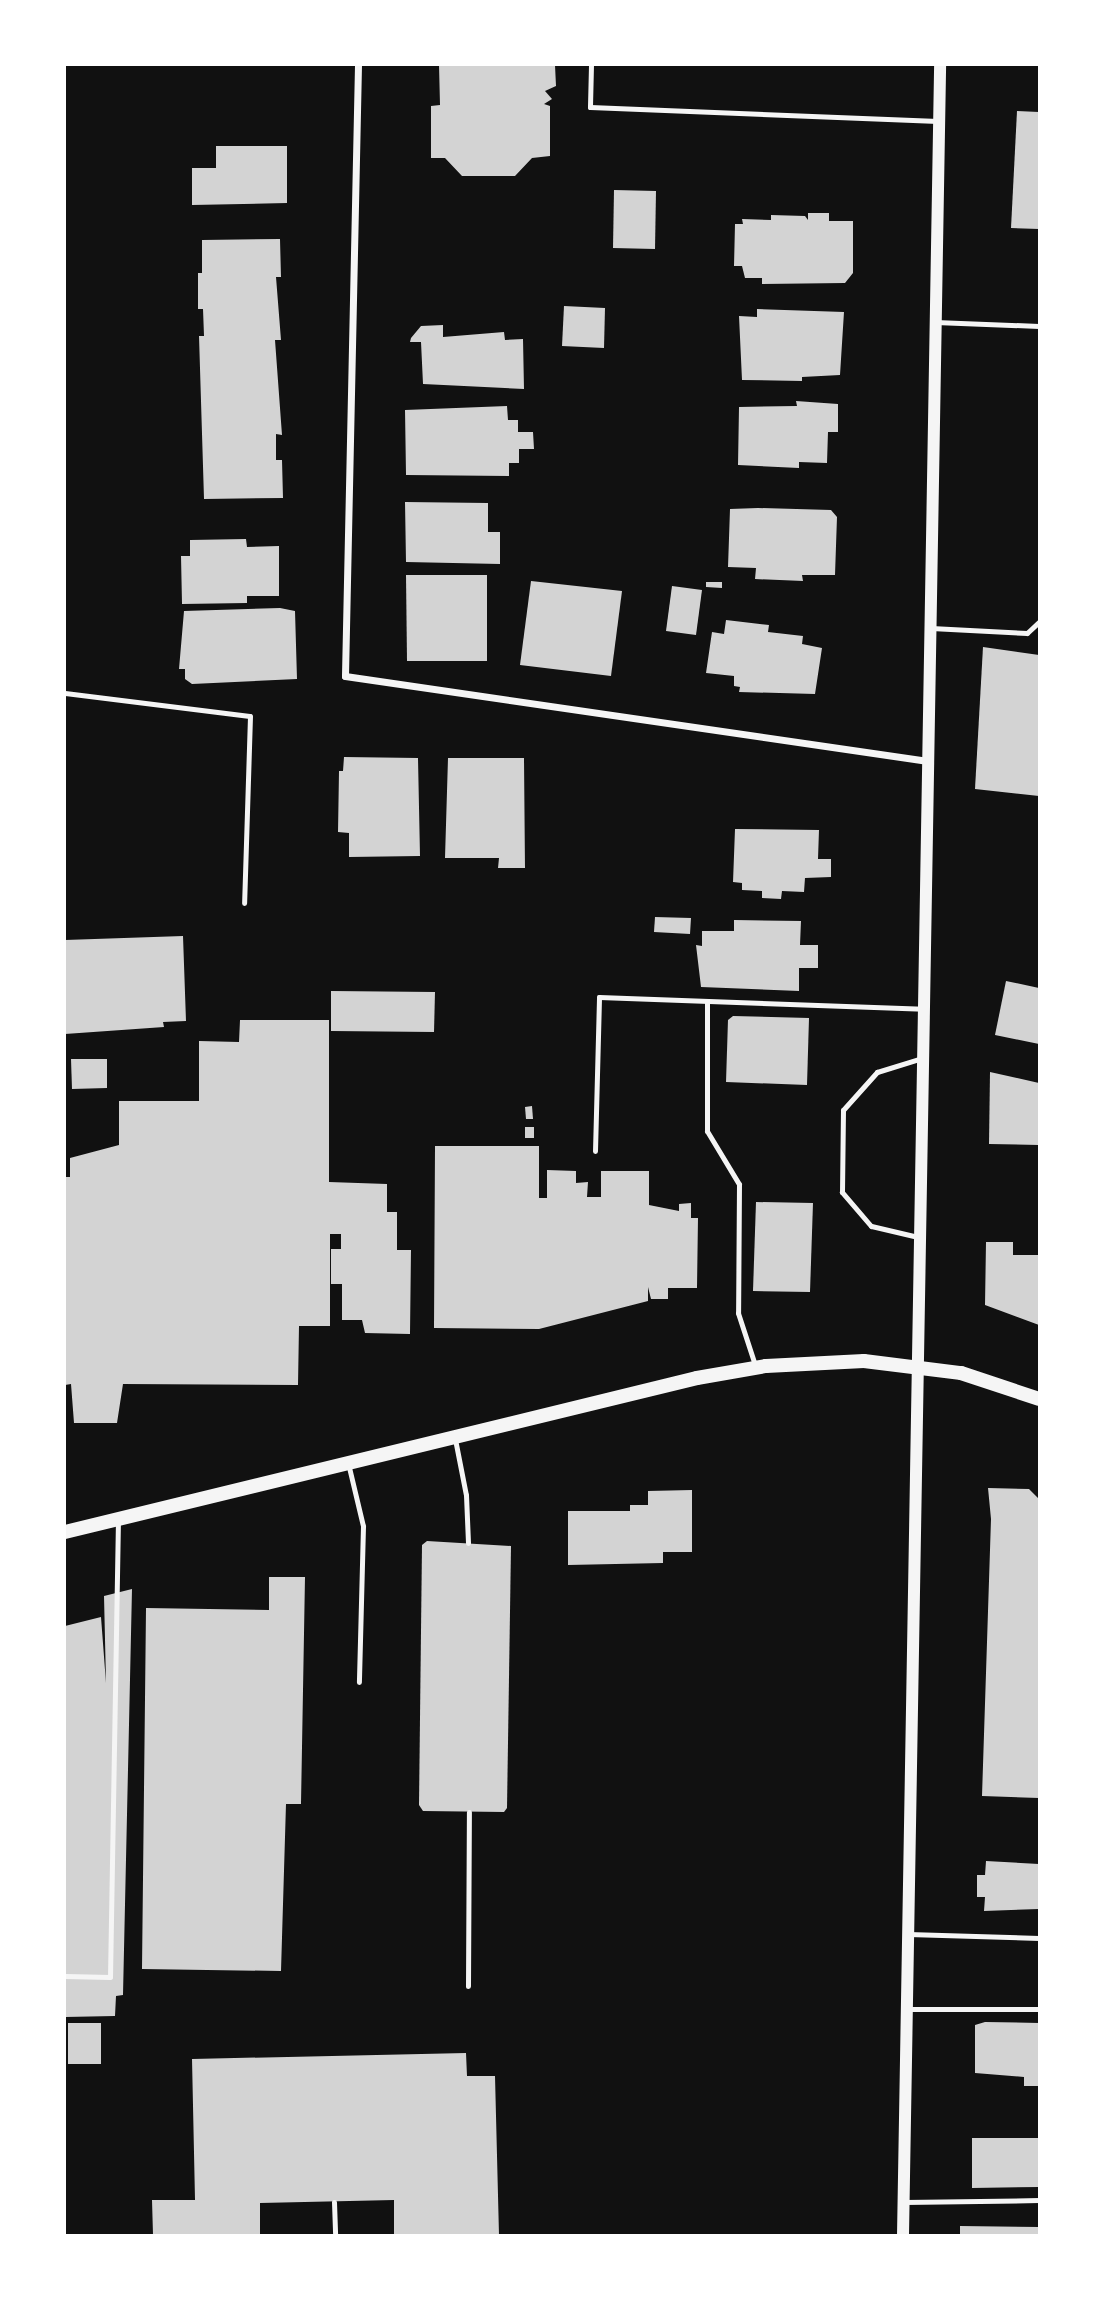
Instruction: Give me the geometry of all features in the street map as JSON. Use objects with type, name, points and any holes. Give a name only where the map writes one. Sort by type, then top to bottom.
[{"type":"main road","points":[[65,1532],[454,1436],[756,1368],[834,1360],[915,1367],[961,1373],[1039,1399]]},
{"type":"street","points":[[358,65],[345,676],[928,761]]},
{"type":"street","points":[[904,2235],[915,1367],[940,65]]},
{"type":"lane","points":[[591,65],[590,107],[938,121]]},
{"type":"lane","points":[[935,322],[1039,326]]},
{"type":"lane","points":[[930,628],[1027,633],[1039,622]]},
{"type":"lane","points":[[65,693],[250,716],[244,903]]},
{"type":"lane","points":[[595,1152],[599,998],[923,1009]]},
{"type":"lane","points":[[707,1002],[708,1131],[739,1184],[738,1313],[756,1368]]},
{"type":"lane","points":[[918,1237],[871,1226],[842,1192],[844,1110],[877,1072],[922,1058]]},
{"type":"lane","points":[[454,1436],[466,1495],[468,1543]]},
{"type":"lane","points":[[348,1463],[363,1526],[359,1682]]},
{"type":"lane","points":[[65,1976],[110,1977],[118,1519]]},
{"type":"lane","points":[[468,1986],[469,1812]]},
{"type":"lane","points":[[908,1934],[1039,1938]]},
{"type":"lane","points":[[906,2009],[1039,2009]]},
{"type":"lane","points":[[904,2202],[1039,2200]]},
{"type":"lane","points":[[334,2202],[335,2235]]},
{"type":"building","points":[[439,65],[555,65],[556,86],[545,91],[552,99],[544,104],[550,106],[550,156],[532,158],[515,176],[462,176],[445,158],[431,158],[431,106],[440,105]]},
{"type":"building","points":[[1017,111],[1039,112],[1039,229],[1011,228]]},
{"type":"building","points":[[216,146],[287,146],[287,203],[192,205],[192,168],[216,168]]},
{"type":"building","points":[[614,190],[656,191],[655,249],[613,248]]},
{"type":"building","points":[[808,213],[829,213],[829,221],[853,221],[853,273],[845,283],[762,284],[762,278],[745,278],[742,266],[734,266],[735,224],[743,224],[742,219],[771,220],[771,215],[805,216],[808,220]]},
{"type":"building","points":[[280,239],[281,277],[276,277],[281,340],[275,340],[282,435],[276,434],[276,460],[282,460],[283,498],[204,499],[199,336],[204,336],[203,309],[198,309],[202,240]]},
{"type":"building","points":[[564,306],[605,308],[604,348],[562,346]]},
{"type":"building","points":[[757,309],[844,312],[840,375],[802,377],[802,381],[742,380],[739,316],[757,317]]},
{"type":"building","points":[[443,325],[443,337],[504,332],[505,340],[523,339],[524,389],[423,384],[421,342],[410,342],[411,338],[421,326]]},
{"type":"building","points":[[796,401],[838,404],[838,432],[828,432],[827,463],[799,462],[799,468],[738,465],[739,407],[797,406]]},
{"type":"building","points":[[507,406],[508,420],[518,420],[518,432],[533,432],[534,449],[519,449],[519,463],[509,463],[509,476],[406,475],[405,410]]},
{"type":"building","points":[[405,502],[488,503],[488,532],[500,532],[500,564],[406,562]]},
{"type":"building","points":[[730,509],[831,510],[837,517],[835,575],[802,575],[803,581],[755,579],[756,568],[728,567]]},
{"type":"building","points":[[246,539],[247,547],[279,546],[279,596],[247,596],[247,603],[182,604],[181,556],[190,556],[190,540]]},
{"type":"building","points":[[406,575],[487,575],[487,661],[407,661]]},
{"type":"building","points":[[531,581],[622,591],[611,676],[520,665]]},
{"type":"building","points":[[706,582],[722,582],[722,588],[706,587]]},
{"type":"building","points":[[672,586],[702,590],[696,635],[666,631]]},
{"type":"building","points":[[280,608],[295,611],[297,679],[192,684],[185,679],[185,669],[179,669],[184,611]]},
{"type":"building","points":[[726,620],[769,625],[768,632],[803,636],[802,644],[822,648],[815,694],[739,692],[740,687],[734,686],[734,676],[706,673],[712,632],[724,634]]},
{"type":"building","points":[[983,647],[1039,655],[1039,796],[975,789]]},
{"type":"building","points":[[344,757],[418,758],[420,856],[349,857],[349,833],[338,832],[339,771],[343,771]]},
{"type":"building","points":[[448,758],[524,758],[525,868],[498,868],[499,858],[445,858]]},
{"type":"building","points":[[735,829],[819,830],[818,859],[831,859],[831,877],[805,878],[804,892],[782,891],[781,899],[762,898],[762,891],[742,890],[742,883],[733,882]]},
{"type":"building","points":[[655,917],[691,918],[690,934],[654,932]]},
{"type":"building","points":[[734,920],[801,921],[800,945],[818,945],[818,968],[799,968],[799,991],[701,987],[696,945],[702,946],[702,931],[734,931]]},
{"type":"building","points":[[183,936],[186,1021],[163,1022],[164,1027],[65,1034],[65,940]]},
{"type":"building","points":[[1006,981],[1039,988],[1039,1044],[995,1035]]},
{"type":"building","points":[[331,991],[435,992],[434,1032],[331,1031]]},
{"type":"building","points":[[733,1016],[809,1018],[807,1085],[726,1082],[728,1020]]},
{"type":"building","points":[[240,1020],[329,1020],[329,1182],[387,1184],[387,1212],[397,1212],[397,1250],[411,1250],[410,1334],[365,1333],[362,1320],[342,1320],[342,1284],[331,1284],[331,1249],[341,1249],[341,1234],[330,1234],[330,1326],[299,1326],[298,1385],[123,1384],[117,1423],[74,1423],[71,1384],[65,1385],[65,1177],[70,1177],[70,1158],[119,1145],[119,1101],[199,1101],[199,1041],[239,1042]]},
{"type":"building","points":[[71,1059],[107,1059],[107,1088],[72,1089]]},
{"type":"building","points":[[990,1072],[1039,1083],[1039,1145],[989,1144]]},
{"type":"building","points":[[532,1106],[533,1119],[526,1119],[525,1107]]},
{"type":"building","points":[[525,1127],[534,1127],[534,1138],[525,1138]]},
{"type":"building","points":[[435,1146],[539,1146],[539,1198],[547,1198],[547,1170],[576,1171],[576,1183],[588,1182],[587,1197],[601,1197],[601,1171],[649,1171],[649,1205],[679,1211],[679,1204],[691,1203],[691,1218],[698,1218],[697,1288],[668,1288],[668,1299],[651,1299],[648,1287],[648,1301],[539,1329],[434,1328]]},
{"type":"building","points":[[756,1202],[813,1203],[810,1292],[753,1291]]},
{"type":"building","points":[[986,1242],[1013,1242],[1013,1255],[1039,1255],[1039,1325],[985,1305]]},
{"type":"building","points":[[988,1488],[1029,1489],[1039,1499],[1039,1798],[982,1796],[991,1519]]},
{"type":"building","points":[[692,1490],[692,1552],[663,1552],[663,1563],[568,1565],[568,1511],[630,1511],[630,1505],[648,1505],[648,1491]]},
{"type":"building","points":[[427,1541],[511,1546],[507,1808],[504,1812],[423,1811],[419,1805],[422,1545]]},
{"type":"building","points":[[269,1577],[305,1577],[301,1804],[286,1804],[281,1971],[142,1969],[146,1608],[269,1610]]},
{"type":"building","points":[[132,1589],[123,1995],[116,1996],[115,2016],[65,2017],[65,1626],[101,1617],[106,1683],[104,1596]]},
{"type":"building","points":[[986,1861],[1039,1864],[1039,1909],[984,1911],[985,1897],[977,1897],[977,1875],[985,1875]]},
{"type":"building","points":[[985,2022],[1039,2023],[1039,2086],[1024,2086],[1024,2077],[975,2073],[975,2025]]},
{"type":"building","points":[[68,2023],[101,2023],[101,2064],[68,2064]]},
{"type":"building","points":[[466,2053],[467,2076],[495,2076],[499,2235],[394,2235],[394,2200],[260,2203],[260,2235],[153,2235],[152,2200],[195,2200],[192,2059]]},
{"type":"building","points":[[972,2138],[1039,2138],[1039,2187],[972,2188]]},
{"type":"building","points":[[960,2226],[1039,2227],[1039,2235],[960,2235]]}]
